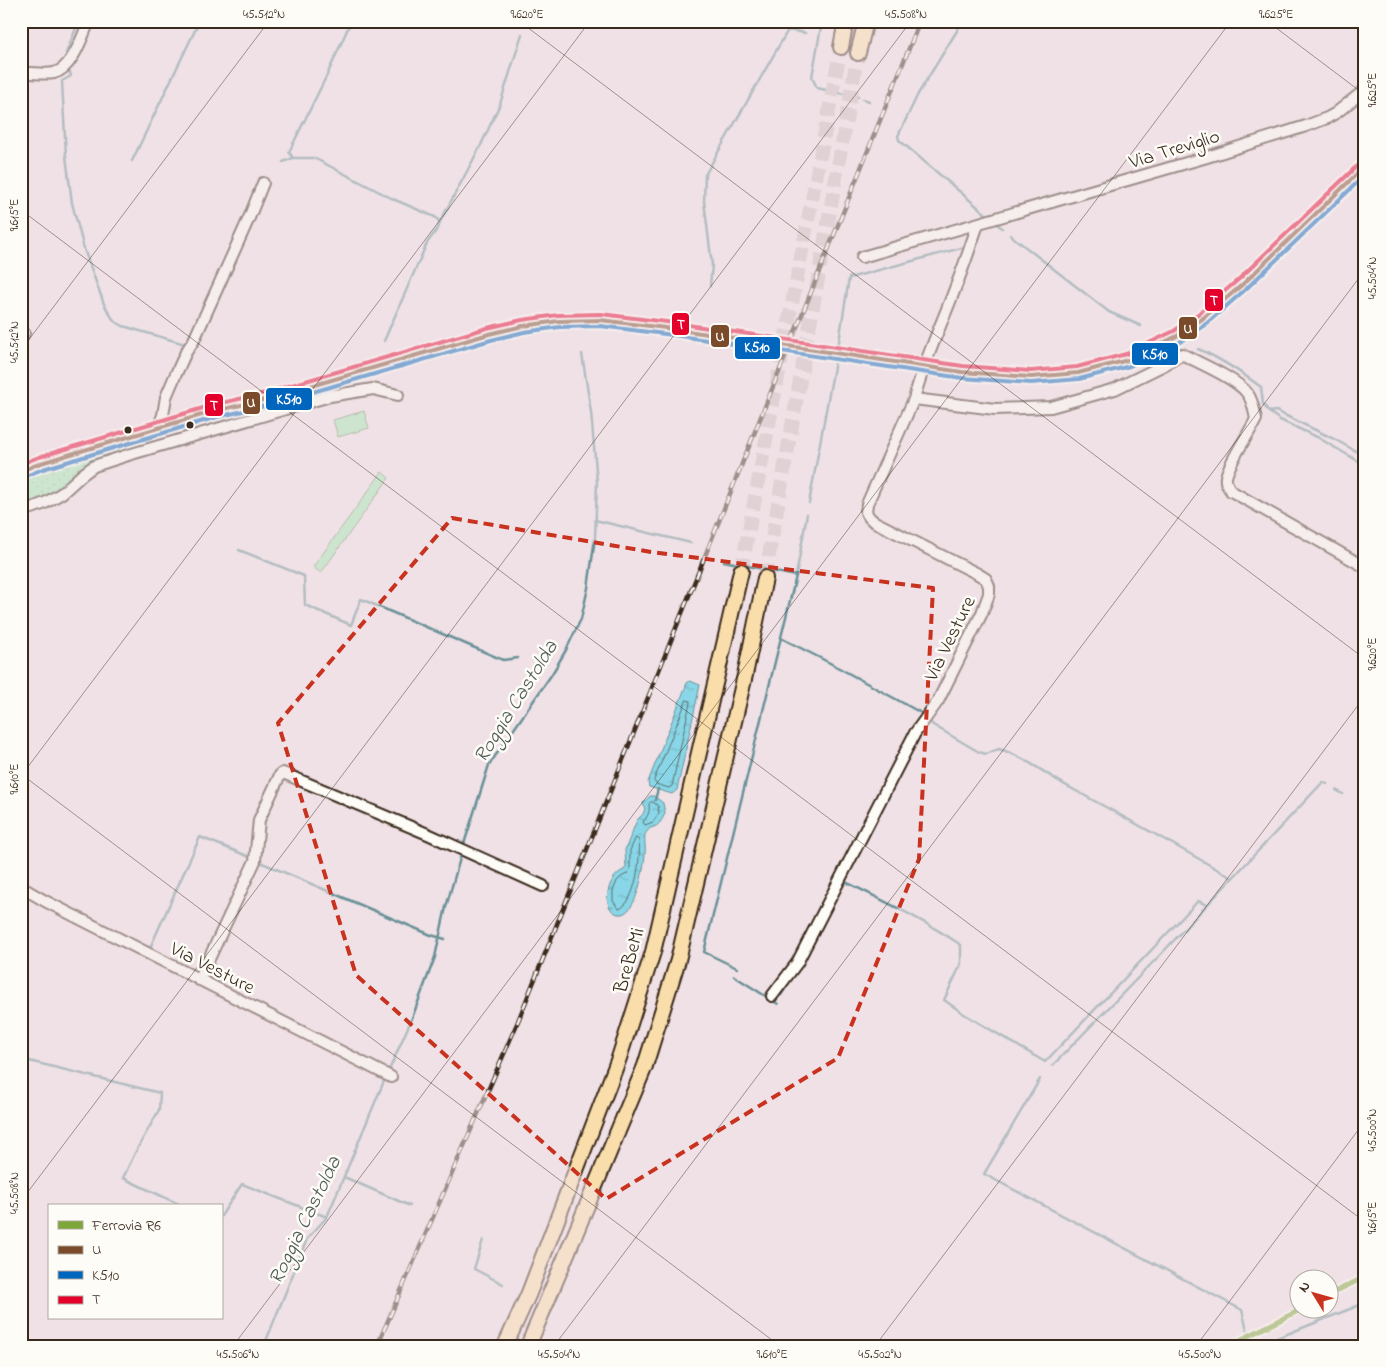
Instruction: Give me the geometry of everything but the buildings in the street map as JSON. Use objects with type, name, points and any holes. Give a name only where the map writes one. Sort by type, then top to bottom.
[{"type":"highway","points":[[840,48],[846,21]]},
{"type":"highway","points":[[858,53],[866,21]]},
{"type":"highway","name":"BreBeMi","points":[[505,1346],[529,1293],[616,1066],[652,952],[741,570]]},
{"type":"highway","points":[[528,1346],[645,1066],[670,987],[745,675],[764,578]]},
{"type":"main road","points":[[21,471],[163,423],[263,400],[489,334],[523,326],[559,321],[600,320],[674,329],[962,372],[1031,377],[1065,375],[1104,367],[1128,360],[1190,328],[1218,306],[1365,166]]},
{"type":"main road","points":[[21,466],[41,463]]},
{"type":"street","points":[[21,73],[53,73],[67,65],[89,21]]},
{"type":"street","name":"Via Treviglio","points":[[862,257],[1207,157],[1320,121],[1336,114],[1365,90]]},
{"type":"street","points":[[163,423],[166,397],[186,352],[198,331],[263,184]]},
{"type":"street","name":"Via Vesture","points":[[772,996],[797,962],[915,732],[938,701],[990,594],[986,580],[978,574],[886,529],[868,518],[866,512],[867,504],[914,399],[917,386],[981,223]]},
{"type":"street","points":[[914,399],[995,409],[1051,407],[1115,389],[1182,354],[1235,382],[1248,393],[1252,404],[1256,419],[1226,476],[1226,484],[1231,491],[1365,567]]},
{"type":"street","points":[[22,507],[32,508],[45,503],[62,493],[94,466],[128,455],[330,396],[373,389],[398,395]]},
{"type":"street","points":[[199,980],[254,862],[257,851],[256,837],[259,820],[280,775],[283,773],[430,835],[543,886]]},
{"type":"street","name":"Via Vesture","points":[[21,886],[45,901],[391,1077]]},
{"type":"highlighted area","points":[[452,518],[651,552],[933,588],[919,859],[838,1058],[606,1199],[356,975],[278,723]]},
{"type":"green space","points":[[364,411],[369,428],[338,437],[333,420]]},
{"type":"green space","points":[[152,437],[154,443],[69,482],[49,496],[33,503],[21,501],[21,479]]},
{"type":"green space","points":[[382,472],[389,478],[321,573],[313,567]]},
{"type":"water","points":[[690,681],[700,685],[677,790],[672,794],[649,787],[648,782],[687,683]]},
{"type":"water","points":[[650,796],[654,796],[663,803],[665,813],[663,819],[645,834],[644,860],[635,900],[625,913],[618,914],[612,911],[609,906],[608,892],[613,879],[626,867],[625,850],[637,820],[645,809],[643,803]]},
{"type":"waterway","points":[[67,58],[66,53],[79,21]]},
{"type":"waterway","points":[[132,161],[199,22],[197,21]]},
{"type":"waterway","points":[[293,158],[289,152],[351,21]]},
{"type":"waterway","points":[[771,21],[788,30],[805,33]]},
{"type":"waterway","points":[[822,21],[812,77],[817,88],[858,97]]},
{"type":"waterway","points":[[963,21],[918,94],[898,136],[899,140],[986,214]]},
{"type":"waterway","points":[[710,286],[712,265],[704,201],[705,175],[788,30]]},
{"type":"waterway","points":[[440,222],[481,145],[500,104],[522,34]]},
{"type":"waterway","points":[[69,70],[71,76],[62,81],[66,156],[72,203],[84,249],[104,304],[114,321],[123,326],[185,344]]},
{"type":"waterway","points":[[863,99],[869,101]]},
{"type":"waterway","points":[[283,162],[293,158],[314,158],[393,199],[435,217],[440,222],[427,243],[384,341]]},
{"type":"waterway","points":[[997,224],[1002,228]]},
{"type":"waterway","points":[[1010,235],[1109,312],[1141,326]]},
{"type":"waterway","points":[[838,348],[849,278],[965,247]]},
{"type":"waterway","points":[[1198,349],[1231,366],[1261,387],[1263,404],[1269,412],[1276,411],[1365,456]]},
{"type":"waterway","name":"Roggia Castolda","points":[[464,844],[489,765],[552,674],[581,619],[588,588],[595,538],[597,482],[591,412],[582,354]]},
{"type":"waterway","points":[[809,503],[836,356]]},
{"type":"waterway","points":[[1269,412],[1280,420],[1317,437],[1365,466]]},
{"type":"waterway","points":[[737,968],[704,952],[796,576],[807,514]]},
{"type":"waterway","points":[[595,520],[691,543]]},
{"type":"waterway","points":[[239,550],[304,576],[305,605],[351,625],[361,599],[503,660],[518,658]]},
{"type":"waterway","points":[[724,561],[796,576]]},
{"type":"waterway","points":[[781,638],[923,714]]},
{"type":"waterway","points":[[928,719],[933,725],[979,752],[986,754],[999,749],[1016,756],[1232,878]]},
{"type":"waterway","points":[[1052,1066],[1161,954],[1323,782],[1327,784]]},
{"type":"waterway","points":[[655,800],[658,789]]},
{"type":"waterway","points":[[1336,790],[1343,794]]},
{"type":"waterway","points":[[149,950],[200,837],[250,857]]},
{"type":"waterway","name":"Roggia Castolda","points":[[390,1068],[412,1018],[435,957],[446,907],[461,855]]},
{"type":"waterway","points":[[260,862],[431,935],[445,939]]},
{"type":"waterway","points":[[843,884],[844,881],[889,903],[961,945],[961,964],[944,1000],[1045,1062],[1198,901],[1207,905]]},
{"type":"waterway","points":[[33,900],[40,904]]},
{"type":"waterway","points":[[781,995],[796,972]]},
{"type":"waterway","points":[[734,976],[778,1004]]},
{"type":"waterway","points":[[21,1059],[160,1093],[159,1110],[123,1178],[179,1204]]},
{"type":"waterway","points":[[1040,1079],[984,1174],[1242,1310],[1247,1330]]},
{"type":"waterway","name":"Roggia Castolda","points":[[264,1346],[307,1239],[327,1217],[384,1081]]},
{"type":"waterway","points":[[344,1177],[410,1206]]},
{"type":"waterway","points":[[222,1214],[242,1184],[327,1217]]},
{"type":"waterway","points":[[483,1240],[474,1269],[503,1284]]},
{"type":"waterway","points":[[1251,1339],[1272,1340],[1365,1303]]},
{"type":"tunnel","points":[[741,571],[841,47]]},
{"type":"tunnel","points":[[765,578],[858,53]]},
{"type":"railway","points":[[377,1346],[516,1026],[920,21]]},
{"type":"rail line","name":"R6","points":[[1338,1290],[1365,1277]]},
{"type":"rail line","name":"R6","points":[[1228,1346],[1288,1316]]},
{"type":"transit line","name":"T","points":[[21,464],[213,405],[261,394],[487,328],[522,320],[558,315],[601,314],[675,323],[963,366],[1031,371],[1077,367],[1126,354],[1174,331],[1198,314],[1239,279],[1361,162]]},
{"type":"transit line","name":"U","points":[[21,471],[41,463],[215,411],[263,400],[489,334],[523,326],[559,321],[600,320],[674,329],[962,372],[1031,377],[1078,373],[1128,360],[1177,336],[1202,319],[1243,284],[1365,166]]},
{"type":"transit line","name":"K510","points":[[23,477],[43,469],[217,417],[265,406],[491,340],[524,332],[560,327],[600,326],[673,335],[962,378],[1031,383],[1079,379],[1130,366],[1180,342],[1206,324],[1247,288],[1365,175]]}]
